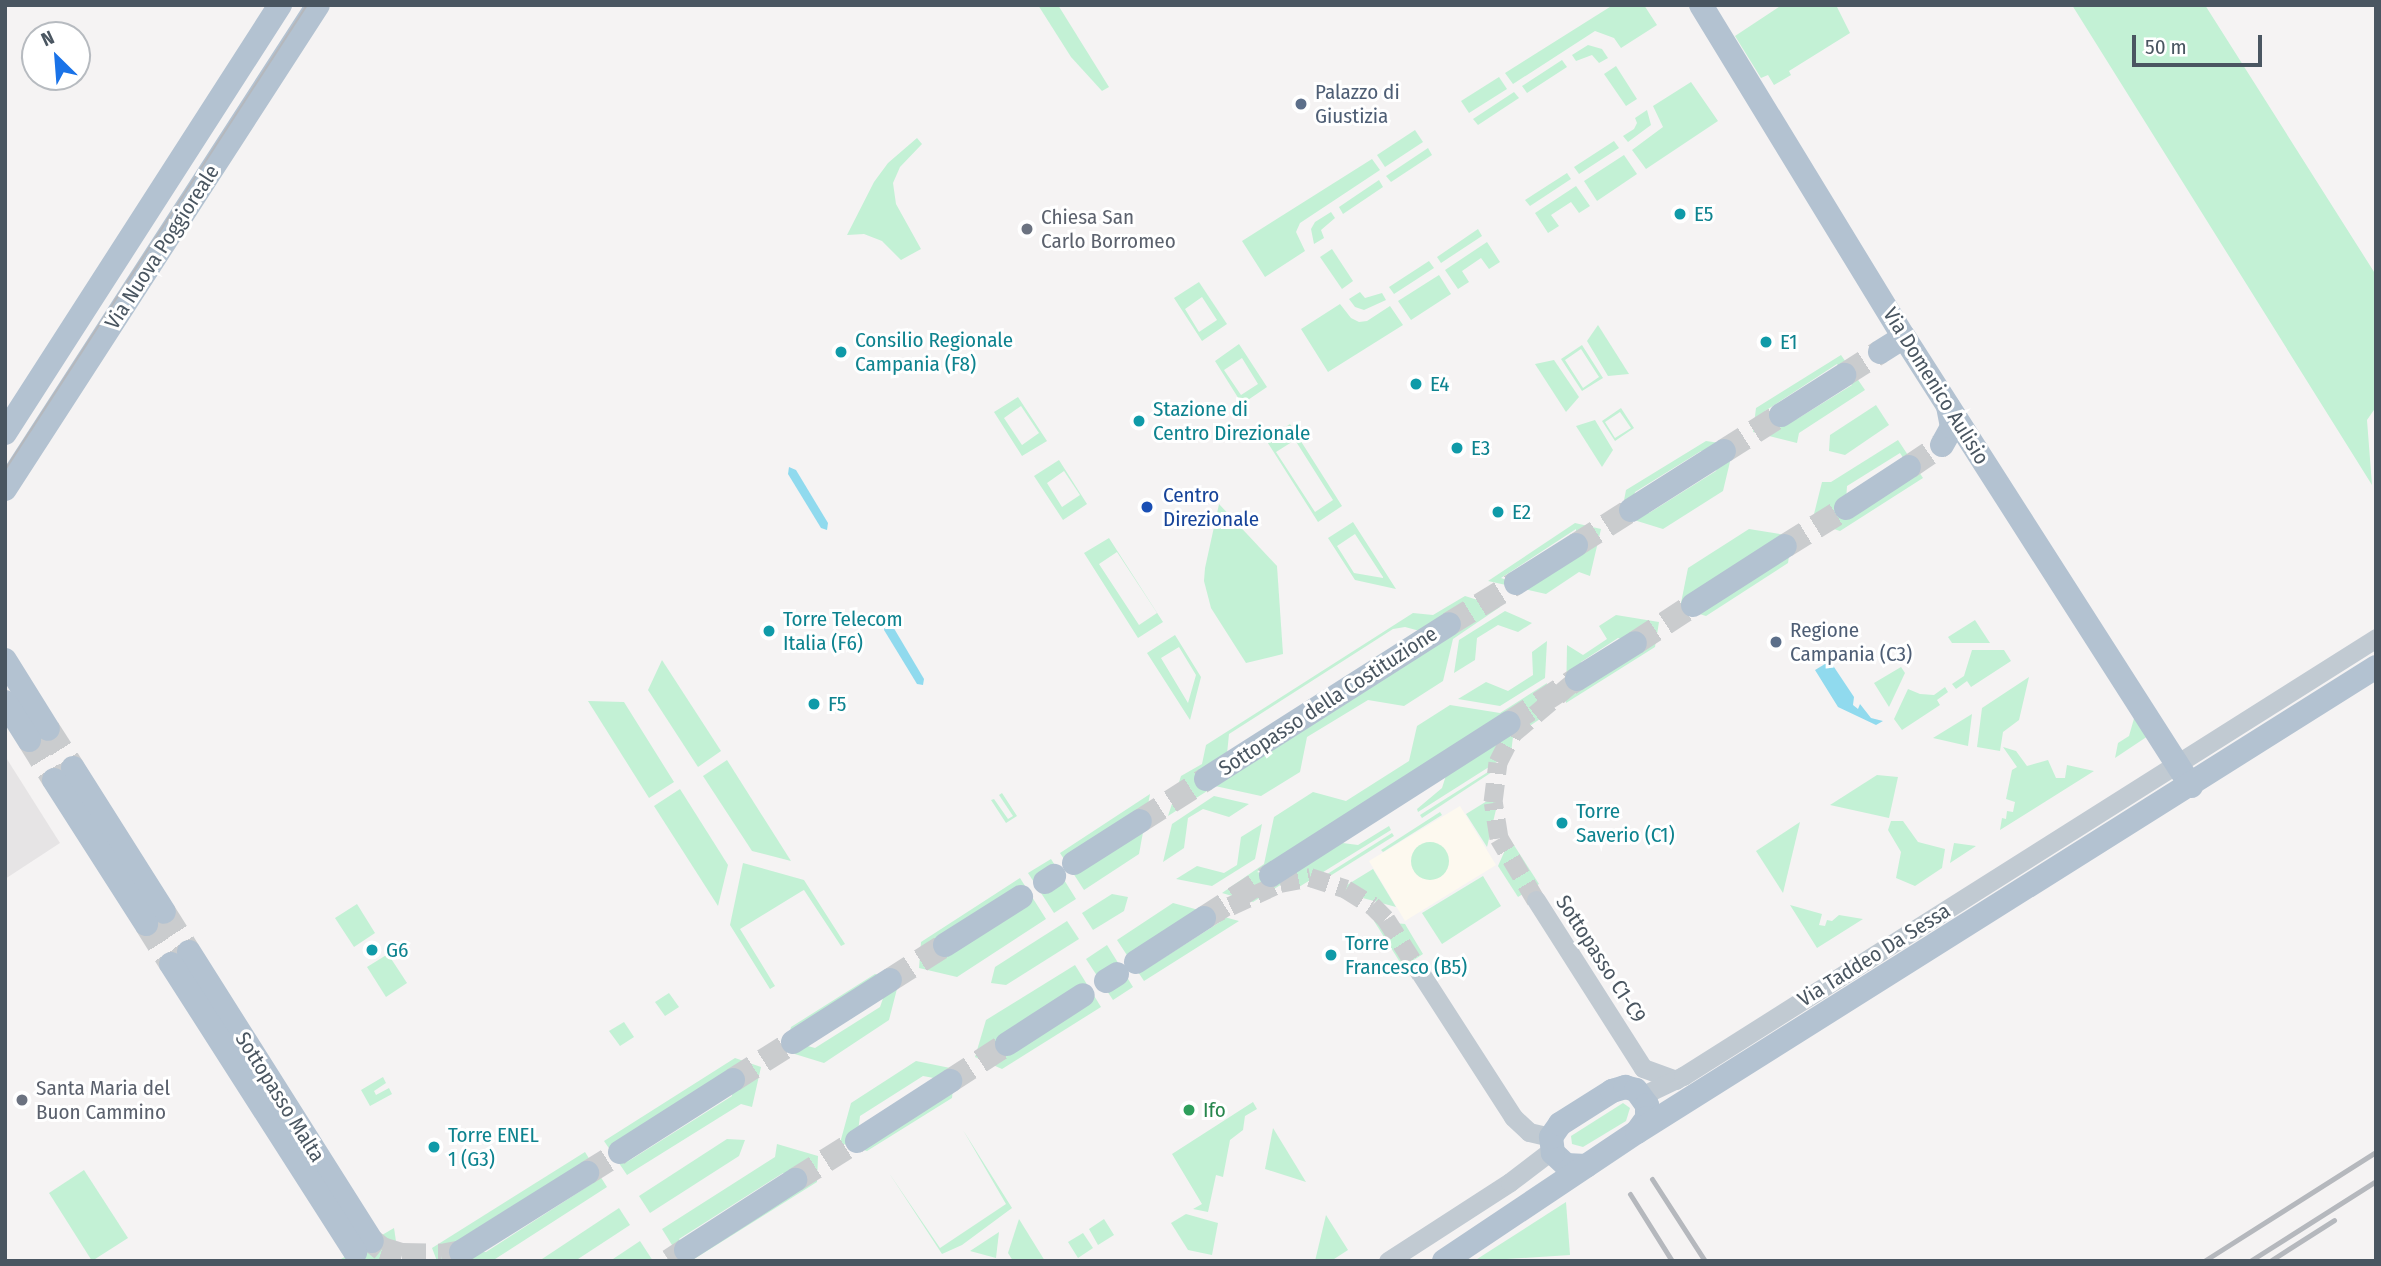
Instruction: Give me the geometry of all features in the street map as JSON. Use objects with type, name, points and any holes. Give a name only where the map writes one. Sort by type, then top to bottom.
[{"type":"main road","name":"Via Nuova Poggioreale","points":[[5,433],[280,5]]},
{"type":"main road","name":"Via Nuova Poggioreale","points":[[5,489],[318,5]]},
{"type":"main road","name":"Via Domenico Aulisio","points":[[1700,5],[1904,337],[2191,786]]},
{"type":"main road","points":[[1880,352],[1904,337]]},
{"type":"main road","points":[[1781,415],[1844,374]]},
{"type":"main road","points":[[1942,445],[1952,427],[1948,405]]},
{"type":"main road","points":[[1631,510],[1724,451]]},
{"type":"main road","points":[[1846,508],[1909,467]]},
{"type":"main road","points":[[1516,583],[1576,545]]},
{"type":"main road","points":[[1693,605],[1785,546]]},
{"type":"main road","name":"Sottopasso della Costituzione","points":[[1206,779],[1449,624]]},
{"type":"main road","points":[[1577,679],[1635,643]]},
{"type":"main road","points":[[5,660],[39,735],[5,702]]},
{"type":"main road","name":"Via Taddeo Da Sessa","points":[[1444,1261],[1637,1132],[2191,786],[2376,667]]},
{"type":"main road","points":[[1271,875],[1509,723]]},
{"type":"main road","points":[[64,774],[155,918]]},
{"type":"main road","points":[[1058,874],[1140,821]]},
{"type":"main road","points":[[945,946],[1021,897]]},
{"type":"main road","points":[[1120,972],[1204,918]]},
{"type":"main road","name":"Sottopasso Malta","points":[[180,958],[363,1247]]},
{"type":"main road","points":[[793,1042],[890,980]]},
{"type":"main road","points":[[1007,1044],[1083,996]]},
{"type":"main road","points":[[620,1152],[733,1080]]},
{"type":"main road","points":[[856,1141],[950,1081]]},
{"type":"main road","points":[[1637,1132],[1648,1111],[1640,1085]]},
{"type":"main road","name":"Via Taddeo Da Sessa","points":[[1552,1144],[1560,1124],[1612,1091],[1640,1085]]},
{"type":"main road","points":[[1552,1144],[1566,1165],[1586,1166]]},
{"type":"main road","points":[[461,1252],[587,1172]]},
{"type":"main road","points":[[686,1250],[796,1180]]},
{"type":"street","name":"Via Taddeo Da Sessa","points":[[1640,1085],[1676,1080],[2376,638]]},
{"type":"street","name":"Sottopasso C1-C9","points":[[1536,900],[1628,1042],[1640,1085]]},
{"type":"street","points":[[1421,974],[1513,1117],[1529,1132],[1552,1144]]},
{"type":"street","name":"Via Taddeo Da Sessa","points":[[1388,1261],[1510,1182],[1552,1144]]},
{"type":"shaded area","points":[[5,756],[60,843],[5,879]]},
{"type":"shaded area","points":[[1460,806],[1496,865],[1405,921],[1369,861]]},
{"type":"green space","points":[[1038,5],[1058,5],[1109,87],[1102,91],[1071,57]]},
{"type":"green space","points":[[1613,5],[1644,5],[1657,25],[1621,48],[1614,38],[1595,31],[1513,84],[1505,73]]},
{"type":"green space","points":[[1782,5],[1836,5],[1850,33],[1789,71],[1791,75],[1774,85],[1768,75],[1761,78],[1735,36]]},
{"type":"green space","points":[[2072,5],[2205,5],[2376,275],[2376,407],[2367,420],[2372,485]]},
{"type":"green space","points":[[1588,45],[1602,49],[1608,58],[1599,63],[1592,55],[1576,61],[1572,55]]},
{"type":"green space","points":[[1562,60],[1567,67],[1527,93],[1522,86]]},
{"type":"green space","points":[[1616,66],[1637,99],[1626,106],[1604,74]]},
{"type":"green space","points":[[1499,77],[1507,89],[1469,113],[1461,101]]},
{"type":"green space","points":[[1691,82],[1718,121],[1646,169],[1632,150],[1663,127],[1653,106]]},
{"type":"green space","points":[[1514,92],[1519,98],[1478,125],[1473,119]]},
{"type":"green space","points":[[1647,110],[1651,125],[1628,142],[1623,136],[1634,129],[1637,123],[1635,118]]},
{"type":"green space","points":[[1415,130],[1423,142],[1385,167],[1377,155]]},
{"type":"green space","points":[[917,138],[922,144],[900,167],[893,183],[896,204],[921,249],[901,260],[882,241],[864,234],[847,235],[874,182],[888,163]]},
{"type":"green space","points":[[1614,141],[1619,148],[1579,174],[1574,167]]},
{"type":"green space","points":[[1428,148],[1432,155],[1391,182],[1386,176]]},
{"type":"green space","points":[[1624,155],[1637,174],[1597,201],[1584,181]]},
{"type":"green space","points":[[1372,159],[1380,170],[1300,223],[1296,232],[1305,251],[1265,277],[1242,241]]},
{"type":"green space","points":[[1567,173],[1571,179],[1530,206],[1525,200]]},
{"type":"green space","points":[[1379,180],[1383,187],[1343,214],[1339,207]]},
{"type":"green space","points":[[1576,186],[1590,206],[1579,213],[1571,202],[1551,215],[1559,226],[1548,233],[1535,213]]},
{"type":"green space","points":[[1331,212],[1335,218],[1321,230],[1324,238],[1314,244],[1311,229],[1315,222]]},
{"type":"green space","points":[[1478,229],[1482,236],[1441,263],[1437,257]]},
{"type":"green space","points":[[1487,242],[1500,262],[1489,269],[1481,258],[1462,271],[1469,282],[1458,289],[1445,270]]},
{"type":"green space","points":[[1332,249],[1353,281],[1342,289],[1320,257]]},
{"type":"green space","points":[[1429,261],[1434,268],[1394,294],[1389,287]]},
{"type":"green space","points":[[1439,275],[1451,294],[1411,320],[1398,301]]},
{"type":"green space","points":[[1199,282],[1227,324],[1202,341],[1174,298]],"holes":[[[1202,297],[1217,320],[1199,332],[1185,309]]]},
{"type":"green space","points":[[1360,292],[1365,298],[1382,293],[1386,300],[1364,310],[1355,307],[1349,299]]},
{"type":"green space","points":[[1340,304],[1351,318],[1359,322],[1367,321],[1390,306],[1403,325],[1328,372],[1301,329]]},
{"type":"green space","points":[[1598,325],[1629,374],[1608,376],[1587,341]]},
{"type":"green space","points":[[1239,344],[1267,387],[1242,404],[1215,361]],"holes":[[[1242,358],[1258,384],[1241,395],[1224,370]]]},
{"type":"green space","points":[[1582,345],[1603,378],[1582,391],[1561,359]],"holes":[[[1581,349],[1599,377],[1583,388],[1565,360]]]},
{"type":"green space","points":[[1841,355],[1865,390],[1799,433],[1797,443],[1753,432],[1756,408]],"holes":[[[1837,364],[1852,385],[1797,419],[1765,411]]]},
{"type":"green space","points":[[1554,360],[1579,397],[1566,412],[1535,364]]},
{"type":"green space","points":[[1018,397],[1047,441],[1022,456],[994,412]],"holes":[[[1021,406],[1039,433],[1022,445],[1004,418]]]},
{"type":"green space","points":[[1876,405],[1889,425],[1845,455],[1829,451],[1830,435]]},
{"type":"green space","points":[[1621,408],[1634,428],[1615,441],[1602,421]],"holes":[[[1620,412],[1631,428],[1615,438],[1605,422]]]},
{"type":"green space","points":[[1595,420],[1613,450],[1602,467],[1576,426]]},
{"type":"green space","points":[[1290,424],[1342,506],[1318,522],[1266,440]],"holes":[[[1295,440],[1333,500],[1315,512],[1276,452]]]},
{"type":"green space","points":[[1898,440],[1923,478],[1840,531],[1812,522],[1822,482],[1831,482]],"holes":[[[1900,453],[1909,467],[1845,517],[1847,486]]]},
{"type":"green space","points":[[1706,441],[1734,445],[1723,491],[1663,529],[1621,516],[1626,490]],"holes":[[[1701,451],[1724,451],[1716,471],[1649,513],[1631,510],[1635,492]]]},
{"type":"green space","points":[[1059,460],[1087,504],[1063,520],[1034,476]],"holes":[[[1064,471],[1080,495],[1062,507],[1047,483]]]},
{"type":"green space","points":[[1219,504],[1277,566],[1283,654],[1246,663],[1211,608],[1204,581],[1205,568]]},
{"type":"green space","points":[[1353,522],[1396,589],[1355,580],[1328,538]],"holes":[[[1355,534],[1383,577],[1354,573],[1337,546]]]},
{"type":"green space","points":[[1575,523],[1601,529],[1590,576],[1579,572],[1546,594],[1488,581]],"holes":[[[1576,529],[1575,559],[1516,583],[1501,578]]]},
{"type":"green space","points":[[1749,529],[1792,536],[1788,563],[1706,616],[1680,608],[1688,568]]},
{"type":"green space","points":[[1109,538],[1163,622],[1138,638],[1084,553]],"holes":[[[1117,552],[1157,613],[1139,625],[1099,564]]]},
{"type":"green space","points":[[1465,596],[1500,607],[1453,639],[1443,681],[1404,706],[1368,700],[1307,737],[1300,772],[1261,796],[1215,786],[1168,816],[1181,776],[1202,764],[1206,745],[1413,613],[1433,615]],"holes":[[[1449,624],[1462,625],[1204,789],[1227,754],[1229,734],[1393,629],[1405,627],[1420,631]]]},
{"type":"green space","points":[[1505,611],[1532,623],[1518,632],[1498,625],[1477,638],[1475,660],[1454,673],[1459,640]]},
{"type":"green space","points":[[1616,615],[1659,622],[1655,647],[1566,703],[1567,645],[1583,655],[1607,639],[1599,626]],"holes":[[[1618,638],[1644,646],[1576,689],[1581,662]]]},
{"type":"green space","points":[[1975,620],[1990,643],[1952,643],[1948,637]]},
{"type":"green space","points":[[1175,635],[1201,677],[1190,720],[1147,653]],"holes":[[[1179,647],[1196,675],[1188,703],[1161,658]]]},
{"type":"green space","points":[[1547,641],[1545,678],[1500,706],[1458,699],[1486,682],[1508,691],[1533,675],[1532,652]]},
{"type":"green space","points":[[1972,650],[2004,650],[2011,661],[1971,687],[1967,681],[1956,689],[1952,684],[1964,676]]},
{"type":"green space","points":[[662,660],[721,751],[698,767],[648,690]]},
{"type":"green space","points":[[1901,667],[1905,673],[1889,707],[1874,683]]},
{"type":"green space","points":[[2029,677],[2019,720],[2003,732],[2000,751],[1977,747],[1982,708]]},
{"type":"green space","points":[[1547,683],[1540,719],[1513,737],[1511,753],[1418,812],[1417,809],[1442,788],[1448,769],[1506,733],[1512,708],[1257,872],[1279,878],[1335,842],[1358,845],[1389,826],[1391,830],[1299,887],[1282,884],[1253,902],[1222,893],[1264,864],[1274,817],[1313,792],[1346,801],[1409,761],[1417,726],[1450,705],[1500,713]]},
{"type":"green space","points":[[1945,687],[1948,692],[1937,700],[1940,705],[1902,730],[1894,719],[1908,689],[1920,694],[1934,695]]},
{"type":"green space","points":[[588,701],[624,702],[674,782],[649,798]]},
{"type":"green space","points":[[1972,714],[1968,746],[1933,738]]},
{"type":"green space","points":[[2135,715],[2148,736],[2115,758],[2118,743],[2129,736]]},
{"type":"green space","points":[[2003,747],[2016,751],[2027,766],[2048,760],[2056,778],[2065,778],[2067,765],[2094,771],[2000,830],[2002,818],[2006,819],[2007,811],[2013,812],[2015,802],[2006,799],[2012,770],[2017,767]]},
{"type":"green space","points":[[727,760],[791,861],[752,851],[703,776]]},
{"type":"green space","points":[[1491,770],[1492,772],[1422,818],[1420,815]]},
{"type":"green space","points":[[1877,775],[1898,777],[1889,818],[1830,805]]},
{"type":"green space","points":[[680,789],[728,865],[718,906],[654,806]]},
{"type":"green space","points":[[1002,793],[1017,816],[1006,823],[991,800],[994,799],[1008,819],[1013,816],[999,795]]},
{"type":"green space","points":[[1500,793],[1487,847],[1466,814]]},
{"type":"green space","points":[[1150,794],[1139,854],[1084,890],[1060,853]]},
{"type":"green space","points":[[1214,796],[1249,804],[1229,817],[1203,809],[1188,818],[1184,848],[1163,862],[1172,824]]},
{"type":"green space","points":[[1440,812],[1442,815],[1383,852],[1381,850]]},
{"type":"green space","points":[[1891,821],[1903,821],[1918,842],[1945,849],[1942,868],[1915,886],[1896,878],[1901,852],[1888,830]]},
{"type":"green space","points":[[1800,822],[1783,893],[1756,851]]},
{"type":"green space","points":[[1262,824],[1255,859],[1212,886],[1176,879],[1197,866],[1224,873],[1237,865],[1241,837]]},
{"type":"green space","points":[[1392,833],[1394,836],[1322,881],[1321,878]]},
{"type":"green space","points":[[1510,839],[1539,884],[1518,897],[1498,866]]},
{"type":"green space","points":[[1430,842],[1443,848],[1449,861],[1443,874],[1430,880],[1417,874],[1411,861],[1417,848]]},
{"type":"green space","points":[[1954,843],[1976,846],[1950,863]]},
{"type":"green space","points":[[1051,859],[1076,899],[1054,913],[1028,873]]},
{"type":"green space","points":[[743,863],[804,880],[845,944],[841,946],[804,890],[802,891],[740,929],[775,986],[770,989],[730,925]]},
{"type":"green space","points":[[1373,869],[1396,907],[1337,891]]},
{"type":"green space","points":[[1483,876],[1501,906],[1442,944],[1422,913]]},
{"type":"green space","points":[[1020,878],[1046,919],[957,977],[919,968],[921,942]],"holes":[[[1016,889],[945,945],[933,942]]]},
{"type":"green space","points":[[1112,894],[1128,897],[1124,911],[1093,930],[1082,913]]},
{"type":"green space","points":[[1173,903],[1239,921],[1144,981],[1117,940]],"holes":[[[1193,916],[1220,922],[1143,971]]]},
{"type":"green space","points":[[357,904],[375,933],[354,947],[335,918]]},
{"type":"green space","points":[[1790,905],[1822,914],[1819,925],[1825,926],[1827,920],[1832,921],[1839,915],[1863,919],[1817,948]]},
{"type":"green space","points":[[1067,921],[1079,939],[1006,985],[991,983],[995,967]]},
{"type":"green space","points":[[1374,921],[1405,924],[1423,954],[1403,967]]},
{"type":"green space","points":[[1107,945],[1133,987],[1113,1000],[1086,959]]},
{"type":"green space","points":[[388,954],[407,983],[386,997],[367,967]]},
{"type":"green space","points":[[1075,965],[1101,1007],[1002,1069],[975,1057],[986,1020]]},
{"type":"green space","points":[[875,974],[899,981],[889,1020],[824,1063],[785,1051],[791,1027]],"holes":[[[889,981],[880,1007],[815,1048],[793,1042]]]},
{"type":"green space","points":[[669,993],[679,1007],[665,1016],[655,1002]]},
{"type":"green space","points":[[624,1022],[634,1037],[620,1046],[609,1031]]},
{"type":"green space","points":[[735,1058],[761,1067],[752,1107],[741,1104],[627,1175],[604,1141]],"holes":[[[733,1080],[732,1096],[627,1162]]]},
{"type":"green space","points":[[916,1061],[955,1069],[952,1098],[867,1151],[840,1143],[851,1103]],"holes":[[[923,1076],[950,1081],[857,1140],[860,1116]]]},
{"type":"green space","points":[[383,1077],[386,1083],[374,1091],[376,1095],[389,1088],[392,1094],[370,1106],[361,1090]]},
{"type":"green space","points":[[1253,1102],[1257,1109],[1245,1116],[1243,1130],[1230,1140],[1223,1177],[1216,1175],[1208,1212],[1193,1209],[1202,1204],[1172,1154]]},
{"type":"green space","points":[[1623,1103],[1630,1108],[1626,1121],[1583,1147],[1572,1144],[1571,1136]]},
{"type":"green space","points":[[1273,1128],[1306,1182],[1265,1169]]},
{"type":"green space","points":[[963,1130],[1012,1208],[962,1245],[942,1254],[889,1173],[940,1248],[1006,1204]]},
{"type":"green space","points":[[727,1139],[745,1140],[739,1156],[650,1213],[639,1196]]},
{"type":"green space","points":[[777,1144],[818,1156],[817,1182],[691,1261],[682,1261],[662,1229],[775,1157]],"holes":[[[783,1173],[803,1184],[690,1255],[679,1239]]]},
{"type":"green space","points":[[585,1152],[607,1187],[492,1261],[437,1261],[432,1248]],"holes":[[[582,1166],[593,1183],[486,1252],[449,1251]]]},
{"type":"green space","points":[[84,1170],[128,1238],[92,1261],[49,1193]]},
{"type":"green space","points":[[1566,1202],[1570,1255],[1474,1261]]},
{"type":"green space","points":[[619,1208],[630,1225],[575,1261],[539,1261]]},
{"type":"green space","points":[[1186,1214],[1218,1223],[1212,1255],[1188,1250],[1171,1223]]},
{"type":"green space","points":[[1326,1215],[1348,1250],[1331,1261],[1315,1261]]},
{"type":"green space","points":[[1019,1219],[1045,1261],[1013,1261],[1008,1253]]},
{"type":"green space","points":[[1104,1219],[1114,1235],[1098,1245],[1089,1229]]},
{"type":"green space","points":[[394,1228],[397,1248],[394,1261],[341,1259]]},
{"type":"green space","points":[[999,1232],[996,1258],[970,1251]]},
{"type":"green space","points":[[1083,1233],[1093,1248],[1078,1258],[1068,1242]]},
{"type":"green space","points":[[640,1241],[653,1261],[610,1261]]},
{"type":"water","points":[[789,467],[796,470],[828,523],[827,530],[821,528],[788,474]]},
{"type":"water","points":[[885,623],[892,625],[924,679],[923,685],[917,684],[884,630]]},
{"type":"water","points":[[1830,661],[1854,697],[1853,705],[1858,709],[1860,704],[1871,718],[1883,721],[1876,725],[1838,707],[1815,670]]},
{"type":"tunnel","points":[[1844,375],[1880,352]]},
{"type":"tunnel","points":[[1724,451],[1781,415]]},
{"type":"tunnel","points":[[1909,467],[1942,445]]},
{"type":"tunnel","points":[[1785,546],[1846,508]]},
{"type":"tunnel","points":[[1576,545],[1631,510]]},
{"type":"tunnel","points":[[1449,624],[1516,583]]},
{"type":"tunnel","points":[[1635,643],[1693,605]]},
{"type":"tunnel","points":[[1536,900],[1499,838],[1493,802],[1498,762],[1513,733],[1577,679]]},
{"type":"tunnel","points":[[1509,723],[1577,679]]},
{"type":"tunnel","points":[[48,729],[73,768]]},
{"type":"tunnel","points":[[29,740],[54,780]]},
{"type":"tunnel","points":[[1140,821],[1206,779]]},
{"type":"tunnel","points":[[1204,918],[1271,875]]},
{"type":"tunnel","points":[[1204,918],[1280,883],[1310,877],[1346,889],[1372,905],[1386,919],[1421,974]]},
{"type":"tunnel","points":[[164,912],[189,952]]},
{"type":"tunnel","points":[[146,924],[171,964]]},
{"type":"tunnel","points":[[890,980],[945,945]]},
{"type":"tunnel","points":[[733,1080],[793,1042]]},
{"type":"tunnel","points":[[950,1081],[1007,1044]]},
{"type":"tunnel","points":[[795,1180],[857,1141]]},
{"type":"tunnel","points":[[587,1173],[620,1152]]},
{"type":"tunnel","points":[[372,1241],[382,1249],[402,1255],[441,1256],[461,1252]]},
{"type":"tunnel","points":[[669,1261],[686,1250]]},
{"type":"tram line","points":[[5,470],[307,5]]},
{"type":"railway","points":[[2204,1261],[2376,1152]]},
{"type":"railway","points":[[1652,1179],[1705,1261]]},
{"type":"railway","points":[[2250,1261],[2376,1181]]},
{"type":"railway","points":[[1630,1194],[1672,1261]]},
{"type":"railway","points":[[2270,1261],[2334,1220]]},
{"type":"place","name":"Palazzo di Giustizia","points":[[1301,104]]},
{"type":"place","name":"E5","points":[[1680,214]]},
{"type":"place","name":"Chiesa San Carlo Borromeo","points":[[1027,229]]},
{"type":"place","name":"E1","points":[[1766,342]]},
{"type":"place","name":"Consilio Regionale Campania (F8)","points":[[841,352]]},
{"type":"place","name":"E4","points":[[1416,384]]},
{"type":"place","name":"Stazione di Centro Direzionale","points":[[1139,421]]},
{"type":"place","name":"E3","points":[[1457,448]]},
{"type":"place","name":"Centro Direzionale","points":[[1147,507]]},
{"type":"place","name":"E2","points":[[1498,512]]},
{"type":"place","name":"Torre Telecom Italia (F6)","points":[[769,631]]},
{"type":"place","name":"Regione Campania (C3)","points":[[1776,642]]},
{"type":"place","name":"F5","points":[[814,704]]},
{"type":"place","name":"Torre Saverio (C1)","points":[[1562,823]]},
{"type":"place","name":"G6","points":[[372,950]]},
{"type":"place","name":"Torre Francesco (B5)","points":[[1331,955]]},
{"type":"place","name":"Santa Maria del Buon Cammino","points":[[22,1100]]},
{"type":"place","name":"Ifo","points":[[1189,1110]]},
{"type":"place","name":"Torre ENEL 1 (G3)","points":[[434,1147]]}]
